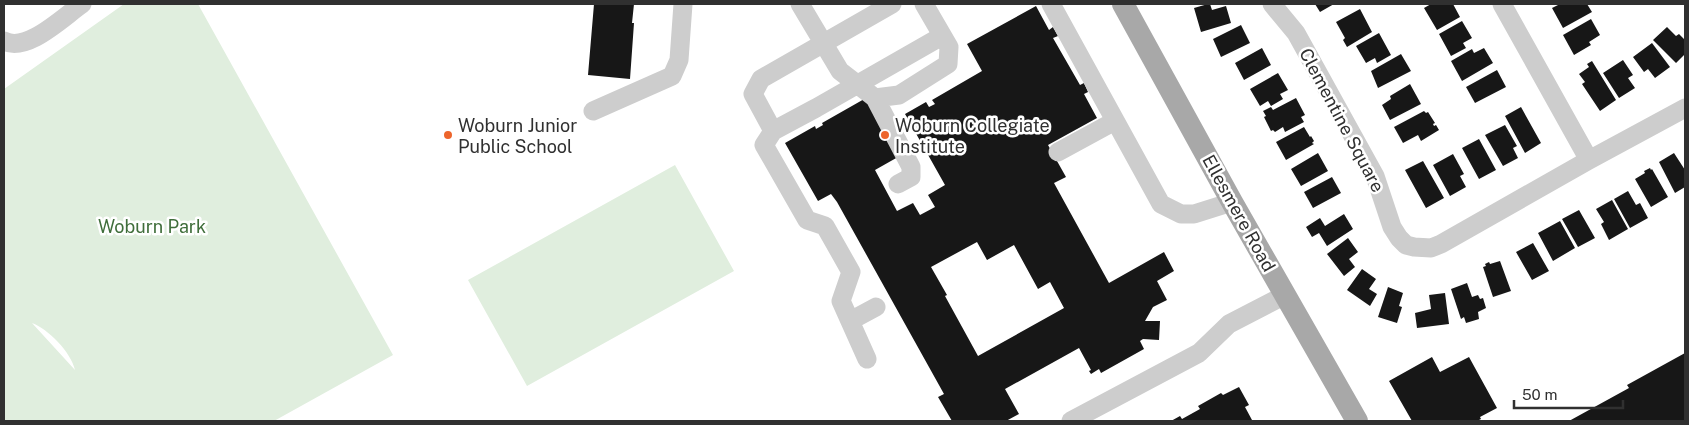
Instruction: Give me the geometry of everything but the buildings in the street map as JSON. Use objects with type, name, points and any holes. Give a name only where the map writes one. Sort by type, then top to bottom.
[{"type":"main road","name":"Ellesmere Road","points":[[1123,4],[1232,202],[1357,421]]},
{"type":"street","points":[[7,43],[29,41],[82,4]]},
{"type":"street","points":[[593,111],[672,76],[679,60],[683,4]]},
{"type":"street","points":[[800,4],[822,44],[840,71],[875,98],[911,167],[911,177],[898,184]]},
{"type":"street","points":[[773,131],[753,94],[761,79],[892,4]]},
{"type":"street","points":[[875,98],[899,95],[948,64],[949,47],[924,4]]},
{"type":"street","points":[[1051,4],[1161,204],[1181,214],[1194,214],[1232,202]]},
{"type":"street","name":"Clementine Square","points":[[1272,4],[1296,33],[1316,67],[1375,176],[1392,227],[1399,238],[1406,244],[1422,248],[1431,248],[1441,244],[1685,108]]},
{"type":"street","points":[[1502,4],[1589,160]]},
{"type":"street","points":[[867,359],[841,301],[851,272],[824,226],[807,220],[764,146],[773,131],[942,36]]},
{"type":"street","points":[[1058,152],[1115,121]]},
{"type":"street","points":[[1072,421],[1199,354],[1229,324],[1285,295]]},
{"type":"street","points":[[850,321],[876,307]]},
{"type":"green space","name":"Woburn Park","points":[[124,4],[198,4],[393,355],[274,421],[4,421],[4,89]],"holes":[[[32,323],[52,336],[64,349],[75,370]]]},
{"type":"green space","points":[[675,165],[734,271],[527,386],[468,280]]},
{"type":"place","name":"Woburn Junior Public School","points":[[448,135]]},
{"type":"place","name":"Woburn Collegiate Institute","points":[[885,135]]}]
